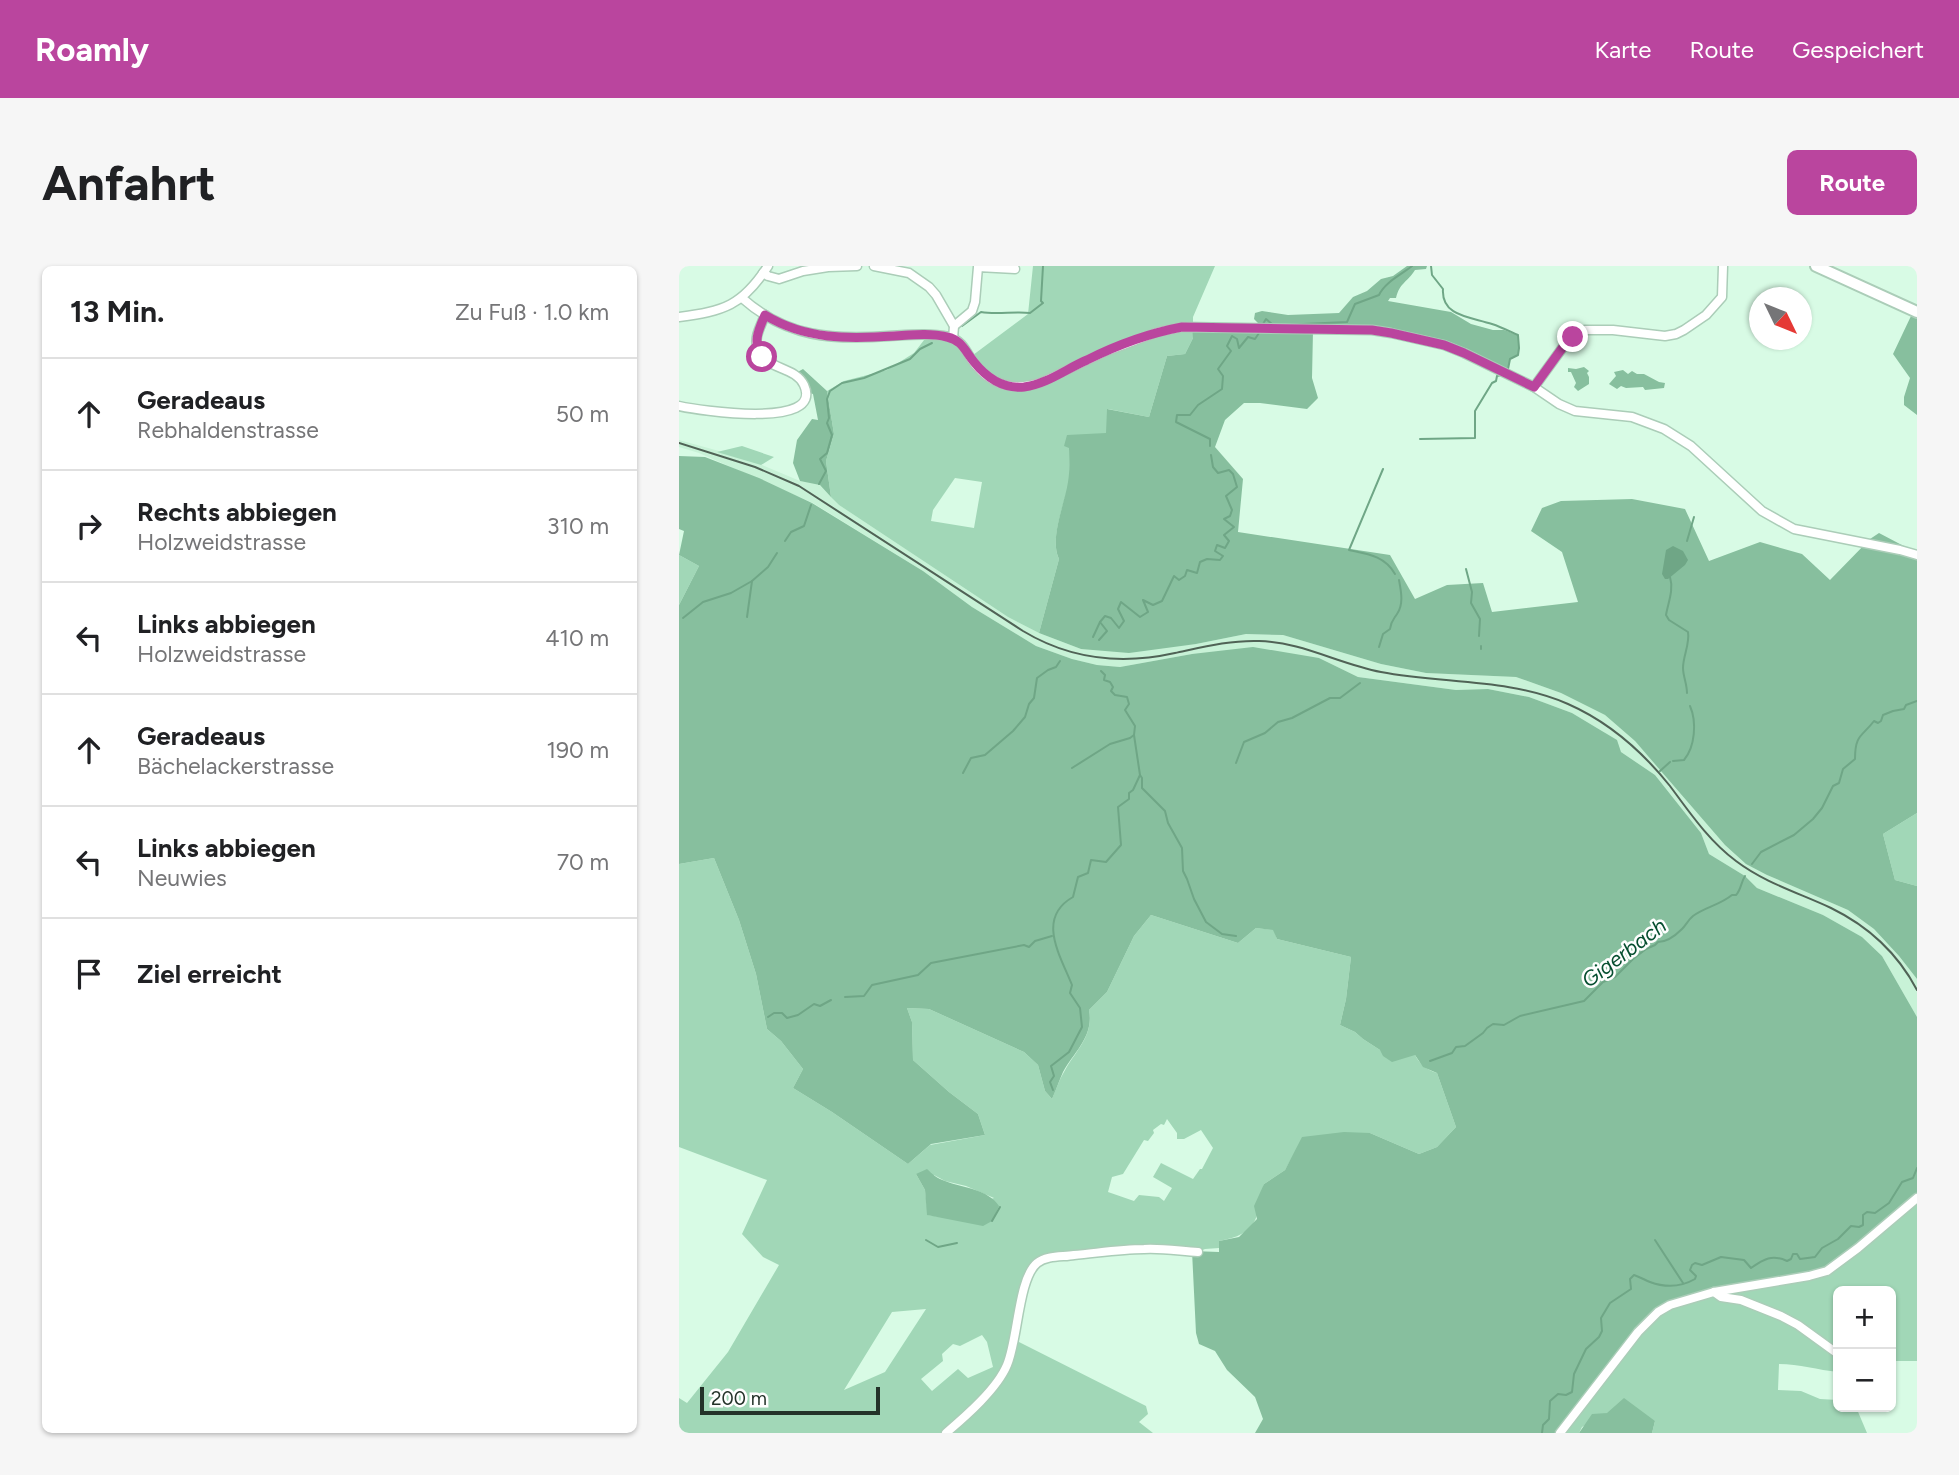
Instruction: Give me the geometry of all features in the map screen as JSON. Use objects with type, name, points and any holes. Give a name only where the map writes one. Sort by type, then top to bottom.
[{"type":"main road","points":[[1816,266],[1917,312]]},
{"type":"street","points":[[766,269],[768,276],[779,279],[803,271],[857,266]]},
{"type":"street","points":[[874,266],[909,273],[920,280],[936,295],[954,326],[953,339]]},
{"type":"street","points":[[1534,387],[1563,347],[1584,330],[1613,330],[1664,336],[1684,330],[1706,315],[1722,297],[1723,266]]},
{"type":"street","points":[[954,326],[972,311],[978,267],[1015,269]]},
{"type":"street","points":[[679,317],[709,313],[728,306],[742,298],[766,269]]},
{"type":"street","points":[[742,298],[765,315],[796,330],[829,337],[919,335],[953,339],[963,345],[975,364],[990,377],[1002,385],[1016,387],[1042,382],[1107,351],[1158,332],[1182,327],[1372,330],[1444,345],[1534,387],[1575,411],[1632,417],[1664,429],[1691,446],[1762,511],[1786,526],[1917,555]]},
{"type":"street","points":[[679,406],[746,414],[786,412],[800,405],[806,394],[801,380],[765,360],[758,350],[757,336],[765,315]]},
{"type":"street","points":[[1560,1433],[1650,1319],[1670,1306],[1714,1292],[1827,1271],[1917,1198]]},
{"type":"street","points":[[946,1433],[1001,1377],[1015,1340],[1025,1286],[1038,1262],[1050,1258],[1135,1249],[1198,1252]]},
{"type":"street","points":[[1714,1292],[1721,1297],[1741,1300],[1781,1316],[1833,1350]]},
{"type":"shaded area","points":[[1033,266],[1215,266],[1193,317],[1193,338],[1185,354],[1167,356],[1149,417],[1108,409],[1107,433],[1069,447],[1069,482],[1056,541],[1059,559],[1039,633],[1008,617],[839,505],[831,497],[826,461],[834,434],[827,391],[844,381],[887,370],[914,353],[931,331],[957,338],[973,355],[1028,314]],"holes":[[[955,478],[982,482],[974,528],[931,521],[933,510]]]},
{"type":"shaded area","points":[[1407,266],[1427,266],[1426,269],[1415,270],[1396,298],[1390,298],[1388,301],[1451,312],[1471,324],[1518,335],[1518,355],[1510,359],[1507,370],[1464,353],[1391,333],[1261,326],[1254,319],[1255,313],[1262,311],[1288,315],[1339,313],[1353,297]]},
{"type":"shaded area","points":[[1911,316],[1917,319],[1917,415],[1904,405],[1910,378],[1893,354]]},
{"type":"shaded area","points":[[1192,326],[1313,331],[1312,378],[1318,398],[1307,409],[1244,403],[1225,420],[1215,447],[1243,479],[1238,532],[1390,555],[1415,599],[1447,585],[1483,583],[1492,612],[1578,602],[1562,552],[1531,531],[1542,508],[1561,501],[1632,499],[1685,509],[1709,561],[1760,542],[1802,554],[1830,580],[1879,533],[1917,553],[1917,813],[1883,834],[1895,880],[1917,886],[1917,979],[1874,929],[1848,910],[1746,864],[1725,845],[1635,741],[1605,715],[1561,693],[1516,677],[1426,673],[1381,664],[1283,635],[1246,634],[1129,653],[1081,649],[1039,633],[1059,559],[1056,551],[1057,531],[1069,474],[1069,448],[1064,446],[1067,435],[1106,433],[1107,409],[1149,417],[1167,356],[1185,354],[1193,338]]},
{"type":"shaded area","points":[[1584,367],[1589,371],[1589,384],[1578,391],[1568,368]]},
{"type":"shaded area","points":[[803,369],[827,391],[834,434],[826,461],[831,497],[820,485],[800,481],[793,463],[797,440],[812,419],[818,420],[813,394],[806,392],[794,374]]},
{"type":"shaded area","points":[[1623,370],[1628,374],[1632,371],[1644,374],[1665,383],[1664,388],[1645,390],[1643,387],[1621,386],[1617,389],[1609,384],[1616,376],[1614,372]]},
{"type":"shaded area","points":[[679,440],[748,459],[800,481],[820,484],[839,505],[1008,617],[1039,633],[1081,649],[1196,644],[1246,634],[1283,635],[1381,664],[1426,673],[1516,677],[1561,693],[1605,715],[1635,741],[1673,783],[1767,875],[1848,910],[1874,929],[1917,979],[1917,1017],[1882,956],[1862,937],[1823,915],[1757,888],[1745,876],[1709,854],[1701,833],[1655,775],[1621,752],[1604,732],[1572,713],[1529,697],[1488,689],[1456,690],[1358,677],[1319,658],[1192,654],[1120,667],[1072,659],[1036,646],[972,607],[923,571],[813,503],[699,453],[679,447]]},
{"type":"shaded area","points":[[742,446],[774,457],[761,465],[717,452]]},
{"type":"shaded area","points":[[679,456],[705,457],[812,503],[923,571],[972,607],[1036,646],[1072,659],[1120,667],[1192,654],[1253,647],[1319,658],[1358,677],[1456,690],[1488,689],[1529,697],[1572,713],[1617,740],[1621,752],[1655,775],[1701,833],[1709,854],[1745,876],[1757,888],[1823,915],[1862,937],[1882,956],[1917,1017],[1917,1198],[1827,1271],[1714,1292],[1658,1312],[1560,1433],[1255,1433],[1263,1419],[1255,1397],[1227,1370],[1215,1351],[1199,1344],[1196,1333],[1192,1251],[1219,1252],[1219,1241],[1239,1237],[1257,1219],[1254,1206],[1264,1184],[1285,1170],[1302,1137],[1344,1132],[1370,1133],[1419,1154],[1437,1147],[1456,1127],[1437,1073],[1423,1067],[1415,1055],[1392,1062],[1355,1032],[1340,1025],[1351,957],[1277,939],[1273,930],[1256,928],[1238,943],[1151,915],[1134,936],[1107,992],[1089,1010],[1086,1036],[1063,1072],[1052,1099],[1045,1091],[1038,1065],[1024,1052],[929,1009],[907,1008],[912,1022],[913,1060],[978,1114],[985,1135],[931,1144],[908,1164],[793,1088],[803,1069],[781,1041],[767,1029],[756,974],[739,920],[714,858],[679,864],[679,605],[699,566],[679,555],[684,531],[679,529]]},
{"type":"shaded area","points":[[1673,546],[1683,551],[1688,560],[1665,579],[1662,574],[1666,550]]},
{"type":"shaded area","points":[[679,555],[699,566],[679,605]]},
{"type":"shaded area","points":[[1917,813],[1917,886],[1895,880],[1883,834]]},
{"type":"shaded area","points":[[714,858],[739,920],[756,974],[767,1029],[781,1041],[803,1069],[793,1088],[908,1164],[930,1145],[985,1135],[978,1114],[913,1060],[912,1022],[907,1008],[929,1009],[1024,1052],[1038,1065],[1045,1091],[1052,1099],[1062,1075],[1086,1036],[1089,1010],[1107,992],[1134,936],[1151,915],[1238,943],[1256,928],[1274,930],[1277,939],[1351,957],[1340,1025],[1380,1050],[1415,1055],[1424,1067],[1437,1073],[1456,1127],[1437,1147],[1419,1154],[1370,1133],[1302,1140],[1285,1170],[1264,1184],[1257,1216],[1249,1229],[1219,1241],[1219,1248],[1198,1252],[1159,1249],[1050,1258],[1032,1269],[1015,1340],[1146,1406],[1148,1414],[1139,1422],[1153,1433],[679,1433],[679,1398],[687,1403],[728,1352],[779,1265],[763,1257],[742,1234],[767,1180],[679,1147],[679,864]],"holes":[[[1167,1119],[1177,1133],[1177,1139],[1184,1139],[1201,1130],[1213,1148],[1202,1169],[1193,1179],[1161,1163],[1153,1177],[1172,1188],[1164,1201],[1159,1197],[1139,1195],[1134,1201],[1108,1192],[1112,1177],[1123,1174],[1144,1140],[1148,1141],[1154,1133],[1153,1130],[1161,1124],[1164,1125]],[[916,1174],[934,1175],[994,1198],[941,1217],[928,1215],[925,1190]],[[926,1309],[885,1372],[844,1390],[892,1312]],[[982,1335],[987,1342],[993,1367],[968,1378],[958,1369],[932,1391],[921,1379],[943,1361],[942,1354],[953,1344],[960,1346]]]},
{"type":"shaded area","points":[[927,1169],[940,1179],[982,1192],[994,1200],[999,1206],[992,1221],[983,1226],[927,1215],[925,1190],[916,1174]]},
{"type":"shaded area","points":[[1917,1198],[1917,1361],[1896,1361],[1896,1286],[1833,1286],[1833,1371],[1779,1364],[1778,1390],[1801,1391],[1820,1399],[1833,1400],[1833,1412],[1858,1412],[1867,1433],[1652,1433],[1655,1421],[1607,1413],[1582,1427],[1579,1433],[1560,1433],[1658,1312]]},
{"type":"shaded area","points":[[1624,1398],[1655,1421],[1652,1433],[1579,1433],[1592,1414],[1607,1413]]},
{"type":"waterway","points":[[962,326],[981,312],[1030,313],[1043,303],[1043,266]]},
{"type":"waterway","points":[[1282,325],[1347,322],[1355,304],[1379,295],[1389,282],[1412,266]]},
{"type":"waterway","points":[[1431,266],[1432,275],[1443,289],[1444,298],[1452,311],[1518,335],[1518,355],[1510,359],[1508,369]]},
{"type":"waterway","points":[[1263,324],[1266,319],[1273,325]]},
{"type":"waterway","points":[[1210,446],[1210,439],[1176,422],[1177,415],[1190,415],[1198,405],[1222,389],[1223,376],[1218,369],[1231,351],[1227,346],[1232,336],[1237,339],[1239,348],[1248,337],[1255,339],[1259,333]]},
{"type":"waterway","points":[[819,484],[826,471],[820,459],[827,453],[832,435],[827,423],[827,399],[830,391],[842,383],[864,378],[910,359],[920,349],[932,343]]},
{"type":"waterway","points":[[1420,439],[1475,438],[1475,411],[1497,376],[1501,375]]},
{"type":"waterway","points":[[1099,640],[1107,631],[1100,622],[1105,616],[1111,618],[1119,628],[1124,621],[1118,609],[1121,602],[1140,617],[1148,612],[1143,600],[1153,605],[1162,601],[1174,576],[1179,580],[1185,576],[1187,570],[1197,573],[1200,562],[1207,559],[1220,560],[1223,556],[1215,551],[1217,545],[1225,548],[1229,541],[1224,535],[1234,527],[1224,519],[1230,516],[1232,510],[1226,496],[1237,487],[1229,470],[1218,473],[1213,467],[1211,455]]},
{"type":"waterway","points":[[1383,469],[1349,550],[1381,560],[1395,574]]},
{"type":"waterway","points":[[785,541],[791,532],[804,526],[811,505]]},
{"type":"waterway","points":[[1687,541],[1694,517]]},
{"type":"waterway","points":[[747,617],[752,581],[768,567],[777,553]]},
{"type":"waterway","points":[[1466,569],[1472,592],[1471,603],[1480,619],[1479,636]]},
{"type":"waterway","points":[[1670,577],[1671,592],[1666,615],[1669,620],[1688,632],[1683,668],[1687,693]]},
{"type":"waterway","points":[[1379,647],[1383,634],[1390,629],[1401,606],[1399,580]]},
{"type":"waterway","points":[[683,618],[703,602],[731,593],[752,581]]},
{"type":"waterway","points":[[1093,637],[1100,622]]},
{"type":"waterway","points":[[963,773],[971,758],[985,755],[1013,731],[1025,717],[1034,698],[1037,678],[1056,667],[1060,661]]},
{"type":"waterway","points":[[1053,1090],[1050,1082],[1054,1076],[1051,1066],[1069,1052],[1082,1027],[1080,1008],[1070,993],[1072,985],[1054,938],[1056,915],[1073,897],[1078,877],[1088,873],[1091,860],[1106,862],[1121,845],[1118,807],[1129,799],[1129,793],[1140,775],[1135,726],[1125,710],[1129,704],[1127,697],[1115,695],[1111,691],[1113,687],[1110,682],[1104,680],[1105,675],[1101,671]]},
{"type":"waterway","points":[[1236,763],[1244,742],[1265,733],[1278,722],[1292,718],[1330,698],[1340,698],[1360,683]]},
{"type":"waterway","name":"Gigerbach","points":[[1752,864],[1761,852],[1794,835],[1813,819],[1833,786],[1839,783],[1843,769],[1855,759],[1858,740],[1874,721],[1878,723],[1883,715],[1904,709],[1906,705],[1917,701]]},
{"type":"waterway","points":[[1673,761],[1684,760],[1691,748],[1694,727],[1690,706]]},
{"type":"waterway","points":[[1072,768],[1110,744],[1134,735]]},
{"type":"waterway","points":[[1660,771],[1670,762]]},
{"type":"waterway","points":[[1140,775],[1142,788],[1165,811],[1168,823],[1182,848],[1183,871],[1206,922],[1222,934],[1236,936]]},
{"type":"waterway","name":"Gigerbach","points":[[1430,1061],[1452,1053],[1456,1047],[1465,1046],[1493,1024],[1504,1025],[1520,1016],[1584,1001],[1603,982],[1615,977],[1646,949],[1677,934],[1693,916],[1736,895],[1745,876]]},
{"type":"waterway","points":[[845,997],[864,996],[872,985],[918,975],[931,963],[1024,945],[1029,947],[1035,941],[1052,936]]},
{"type":"waterway","points":[[768,1017],[774,1013],[782,1013],[787,1018],[798,1015],[814,1004],[820,1006],[831,1000]]},
{"type":"waterway","points":[[1542,1433],[1543,1425],[1549,1419],[1550,1401],[1558,1394],[1566,1395],[1572,1392],[1574,1374],[1586,1349],[1602,1331],[1601,1318],[1610,1303],[1631,1289],[1630,1279],[1634,1275],[1656,1284],[1673,1286],[1695,1279],[1696,1276],[1690,1270],[1695,1263],[1702,1265],[1721,1257],[1744,1260],[1751,1268],[1768,1258],[1787,1261],[1793,1254],[1797,1254],[1800,1259],[1815,1257],[1822,1248],[1838,1239],[1851,1226],[1863,1225],[1863,1215],[1867,1212],[1875,1213],[1889,1203],[1902,1182],[1913,1178],[1917,1168]]},
{"type":"waterway","points":[[992,1221],[1000,1207]]},
{"type":"waterway","points":[[926,1240],[938,1247],[957,1243]]},
{"type":"waterway","points":[[1655,1240],[1683,1283]]},
{"type":"railway","points":[[679,443],[755,467],[799,486],[1023,631],[1041,641],[1078,654],[1135,659],[1227,643],[1275,642],[1381,672],[1499,686],[1568,704],[1597,719],[1636,749],[1726,853],[1759,876],[1831,908],[1857,923],[1891,953],[1917,990]]},
{"type":"route","points":[[762,357],[756,344],[765,315],[796,330],[829,337],[937,335],[951,338],[963,345],[975,364],[990,377],[1009,387],[1042,382],[1107,351],[1158,332],[1182,327],[1372,330],[1444,345],[1534,387],[1573,337]]}]
